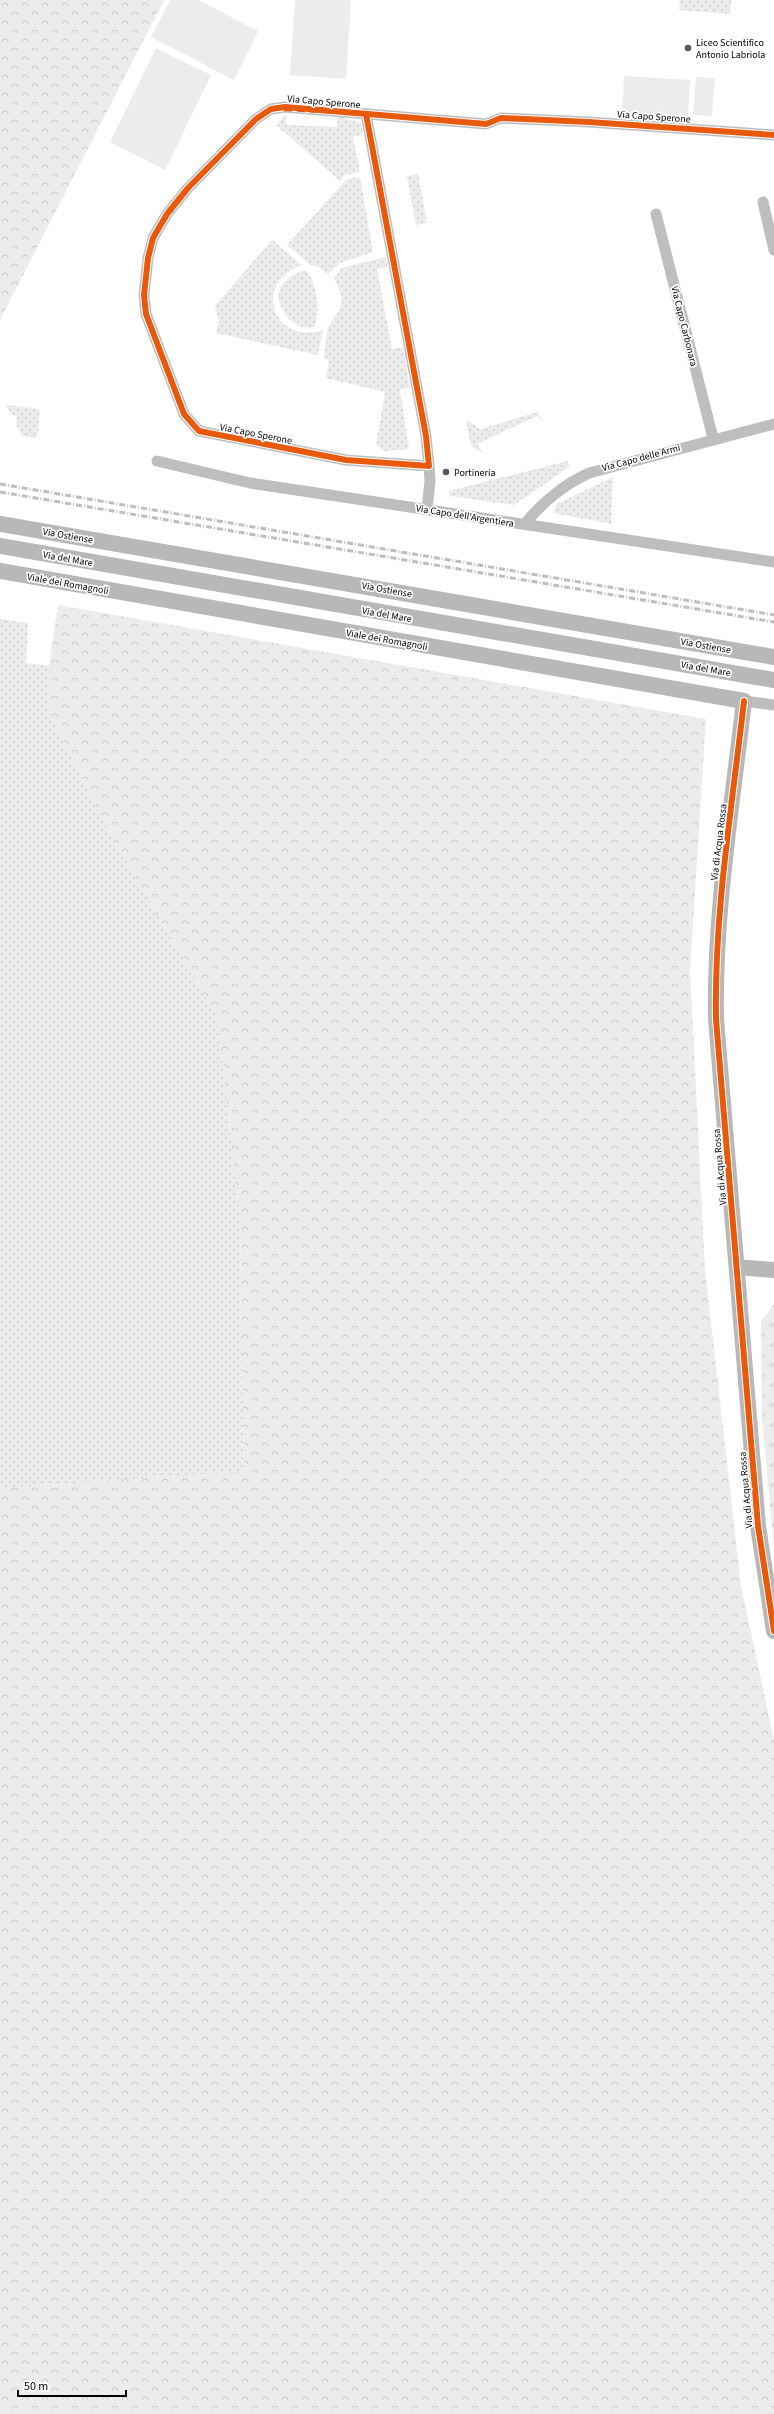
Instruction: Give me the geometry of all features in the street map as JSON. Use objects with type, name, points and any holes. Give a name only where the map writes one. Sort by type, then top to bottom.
[{"type":"street","name":"Via Capo Sperone","points":[[429,466],[346,460],[199,431],[184,414],[144,307],[148,258],[160,225],[188,188],[256,119],[268,110],[280,107],[486,124],[500,118],[589,122],[774,135]]},
{"type":"street","name":"Via Capo Sperone","points":[[366,114],[426,436],[430,481],[427,509]]},
{"type":"street","points":[[762,202],[774,250]]},
{"type":"street","name":"Via Capo Carbonara","points":[[656,214],[713,438]]},
{"type":"street","name":"Via Capo delle Armi","points":[[525,524],[544,503],[573,481],[589,473],[713,438],[774,424]]},
{"type":"street","name":"Via Capo dell'Argentiera","points":[[157,461],[238,481],[774,562]]},
{"type":"street","name":"Via Ostiense","points":[[0,524],[774,657]]},
{"type":"street","name":"Via del Mare","points":[[0,546],[774,680]]},
{"type":"street","name":"Viale dei Romagnoli","points":[[0,571],[774,705]]},
{"type":"street","name":"Via di Acqua Rossa","points":[[744,701],[720,909],[716,974],[717,1029],[758,1526],[774,1631]]},
{"type":"street","points":[[737,1267],[774,1270]]},
{"type":"highlighted area","points":[[271,109],[366,114],[426,436],[429,466],[346,460],[207,433],[192,425],[183,411],[144,307],[147,264],[153,238],[182,195],[256,119]]},
{"type":"green space","points":[[0,0],[164,0],[0,320]]},
{"type":"green space","points":[[170,0],[198,0],[258,31],[234,80],[151,37]]},
{"type":"green space","points":[[295,0],[351,0],[346,79],[290,75]]},
{"type":"green space","points":[[680,0],[731,0],[730,14],[679,10]]},
{"type":"green space","points":[[156,48],[211,75],[165,170],[110,142]]},
{"type":"green space","points":[[624,76],[690,80],[688,116],[622,113]]},
{"type":"green space","points":[[696,77],[715,78],[712,116],[693,115]]},
{"type":"green space","points":[[286,114],[286,125],[337,127],[338,116],[361,123],[363,134],[353,137],[360,172],[345,175],[340,181],[276,125]]},
{"type":"green space","points":[[418,174],[427,223],[416,225],[407,176]]},
{"type":"green space","points":[[360,177],[373,252],[340,263],[328,274],[317,266],[310,265],[287,245],[347,179]]},
{"type":"green space","points":[[272,240],[302,265],[286,273],[277,285],[273,297],[275,310],[281,321],[291,329],[305,332],[323,330],[318,355],[216,333],[219,321],[215,306]]},
{"type":"green space","points":[[386,257],[388,266],[377,269],[392,349],[403,347],[410,387],[400,390],[409,449],[385,451],[376,445],[385,392],[326,378],[329,361],[324,357],[328,329],[341,304],[340,293],[334,278],[342,268]]},
{"type":"green space","points":[[305,270],[312,281],[317,297],[316,321],[314,327],[307,328],[295,324],[286,316],[278,298],[283,283],[295,274]]},
{"type":"green space","points":[[6,405],[40,409],[37,438],[22,436],[16,424],[17,416],[11,414]]},
{"type":"green space","points":[[537,412],[544,422],[537,416],[477,444],[484,454],[471,446],[466,420],[481,429]]},
{"type":"green space","points":[[568,461],[569,467],[514,505],[450,496],[449,491]]},
{"type":"green space","points":[[613,477],[611,524],[553,513],[557,504]]},
{"type":"green space","points":[[58,605],[706,719],[690,969],[705,1269],[741,1586],[774,1740],[774,2414],[0,2414],[0,1488],[244,1471],[240,1222],[217,1016],[138,882],[96,806],[49,711],[49,666]]},
{"type":"green space","points":[[0,619],[28,623],[26,663],[49,666],[49,711],[96,806],[138,882],[217,1016],[240,1222],[244,1472],[0,1488]]},
{"type":"green space","points":[[774,1304],[774,1549],[762,1416],[761,1321]]},
{"type":"railway","points":[[0,484],[774,615]]},
{"type":"railway","points":[[0,492],[774,622]]},
{"type":"cycle path","points":[[366,114],[426,436],[429,466],[346,460],[199,431],[184,414],[146,314],[144,295],[148,258],[153,238],[167,214],[188,188],[256,119],[271,109],[285,107],[486,124],[501,118],[589,122],[774,135]]},
{"type":"cycle path","points":[[744,701],[729,820],[721,900],[716,979],[716,1019],[758,1526],[774,1631]]},
{"type":"place","name":"Liceo Scientifico Antonio Labriola","points":[[688,48]]},
{"type":"place","name":"Portineria","points":[[446,472]]}]
